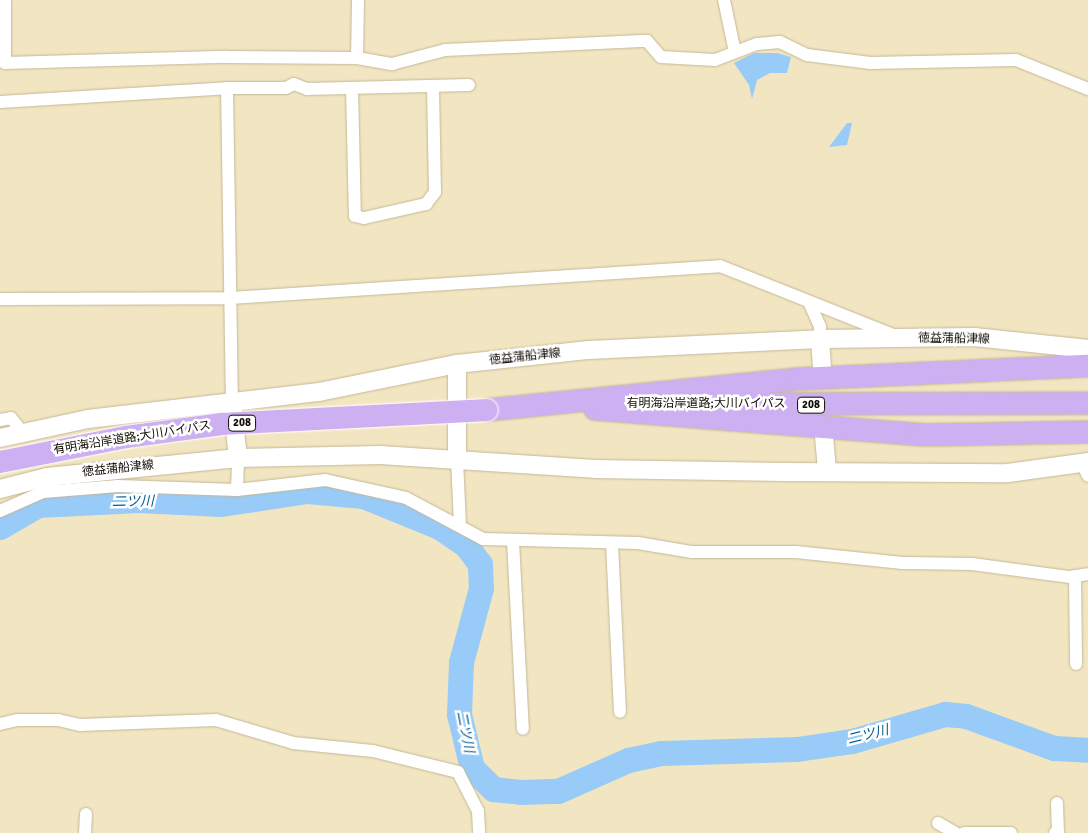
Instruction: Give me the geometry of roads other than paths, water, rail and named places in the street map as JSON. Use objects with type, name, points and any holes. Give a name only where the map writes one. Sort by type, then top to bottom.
[{"type":"highway","points":[[534,404],[798,379],[1088,366]]},
{"type":"highway","name":"有明海沿岸道路;大川バイパス","points":[[0,454],[124,429],[221,417],[534,404],[1088,403]]},
{"type":"highway","points":[[534,404],[922,435],[1088,432]]},
{"type":"highway","name":"有明海沿岸道路;大川バイパス","points":[[0,462],[126,437],[222,424],[487,405]]},
{"type":"main road","name":"徳益蒲船津線","points":[[0,438],[88,419],[319,392],[457,364],[589,350],[820,340],[974,337],[1088,349]]},
{"type":"main road","points":[[820,340],[822,366]]},
{"type":"main road","points":[[457,364],[457,459]]},
{"type":"main road","points":[[232,401],[238,458]]},
{"type":"main road","points":[[824,436],[827,472]]},
{"type":"main road","name":"徳益蒲船津線","points":[[0,490],[47,477],[238,458],[380,455],[663,471],[1008,473],[1086,467]]},
{"type":"street","points":[[5,0],[5,63],[226,57],[357,58],[392,64],[445,50],[646,41],[661,57],[714,60],[757,44],[780,42],[807,55],[870,63],[1016,60],[1088,89]]},
{"type":"street","points":[[357,58],[358,0]]},
{"type":"street","points":[[724,0],[735,52]]},
{"type":"street","points":[[0,102],[227,88],[286,88],[294,84],[307,89],[469,86]]},
{"type":"street","points":[[352,88],[355,216],[364,218],[426,204],[435,192],[433,86]]},
{"type":"street","points":[[227,88],[232,401]]},
{"type":"street","points":[[0,299],[230,298],[720,266],[810,304],[901,338]]},
{"type":"street","points":[[810,304],[820,326],[820,340]]},
{"type":"street","points":[[0,420],[11,418],[24,434]]},
{"type":"street","points":[[237,490],[238,458]]},
{"type":"street","points":[[457,459],[460,526]]},
{"type":"street","points":[[0,511],[43,492],[118,486],[237,490],[325,480],[406,498],[483,539],[638,543],[692,552],[796,552],[902,563],[972,564],[1082,575],[1076,664]]},
{"type":"street","points":[[513,541],[523,729]]},
{"type":"street","points":[[612,543],[620,712]]},
{"type":"street","points":[[0,724],[18,720],[58,720],[80,725],[216,720],[293,743],[373,752],[458,772],[478,811],[479,833]]},
{"type":"street","points":[[1055,833],[1058,833],[1058,803]]},
{"type":"street","points":[[85,833],[86,814]]},
{"type":"street","points":[[938,822],[955,833]]},
{"type":"street","points":[[964,833],[1011,833]]},
{"type":"water","points":[[754,53],[777,53],[791,57],[787,73],[770,73],[757,80],[752,99],[749,85],[734,63]]},
{"type":"water","points":[[847,123],[852,123],[847,145],[829,147]]},
{"type":"waterway","name":"二ツ川","points":[[0,527],[38,505],[139,500],[221,504],[307,491],[363,496],[439,527],[466,545],[480,564],[481,588],[461,662],[459,714],[472,768],[493,789],[521,792],[558,791],[628,760],[661,753],[797,749],[852,741],[945,714],[966,716],[1054,748],[1088,750]]}]
